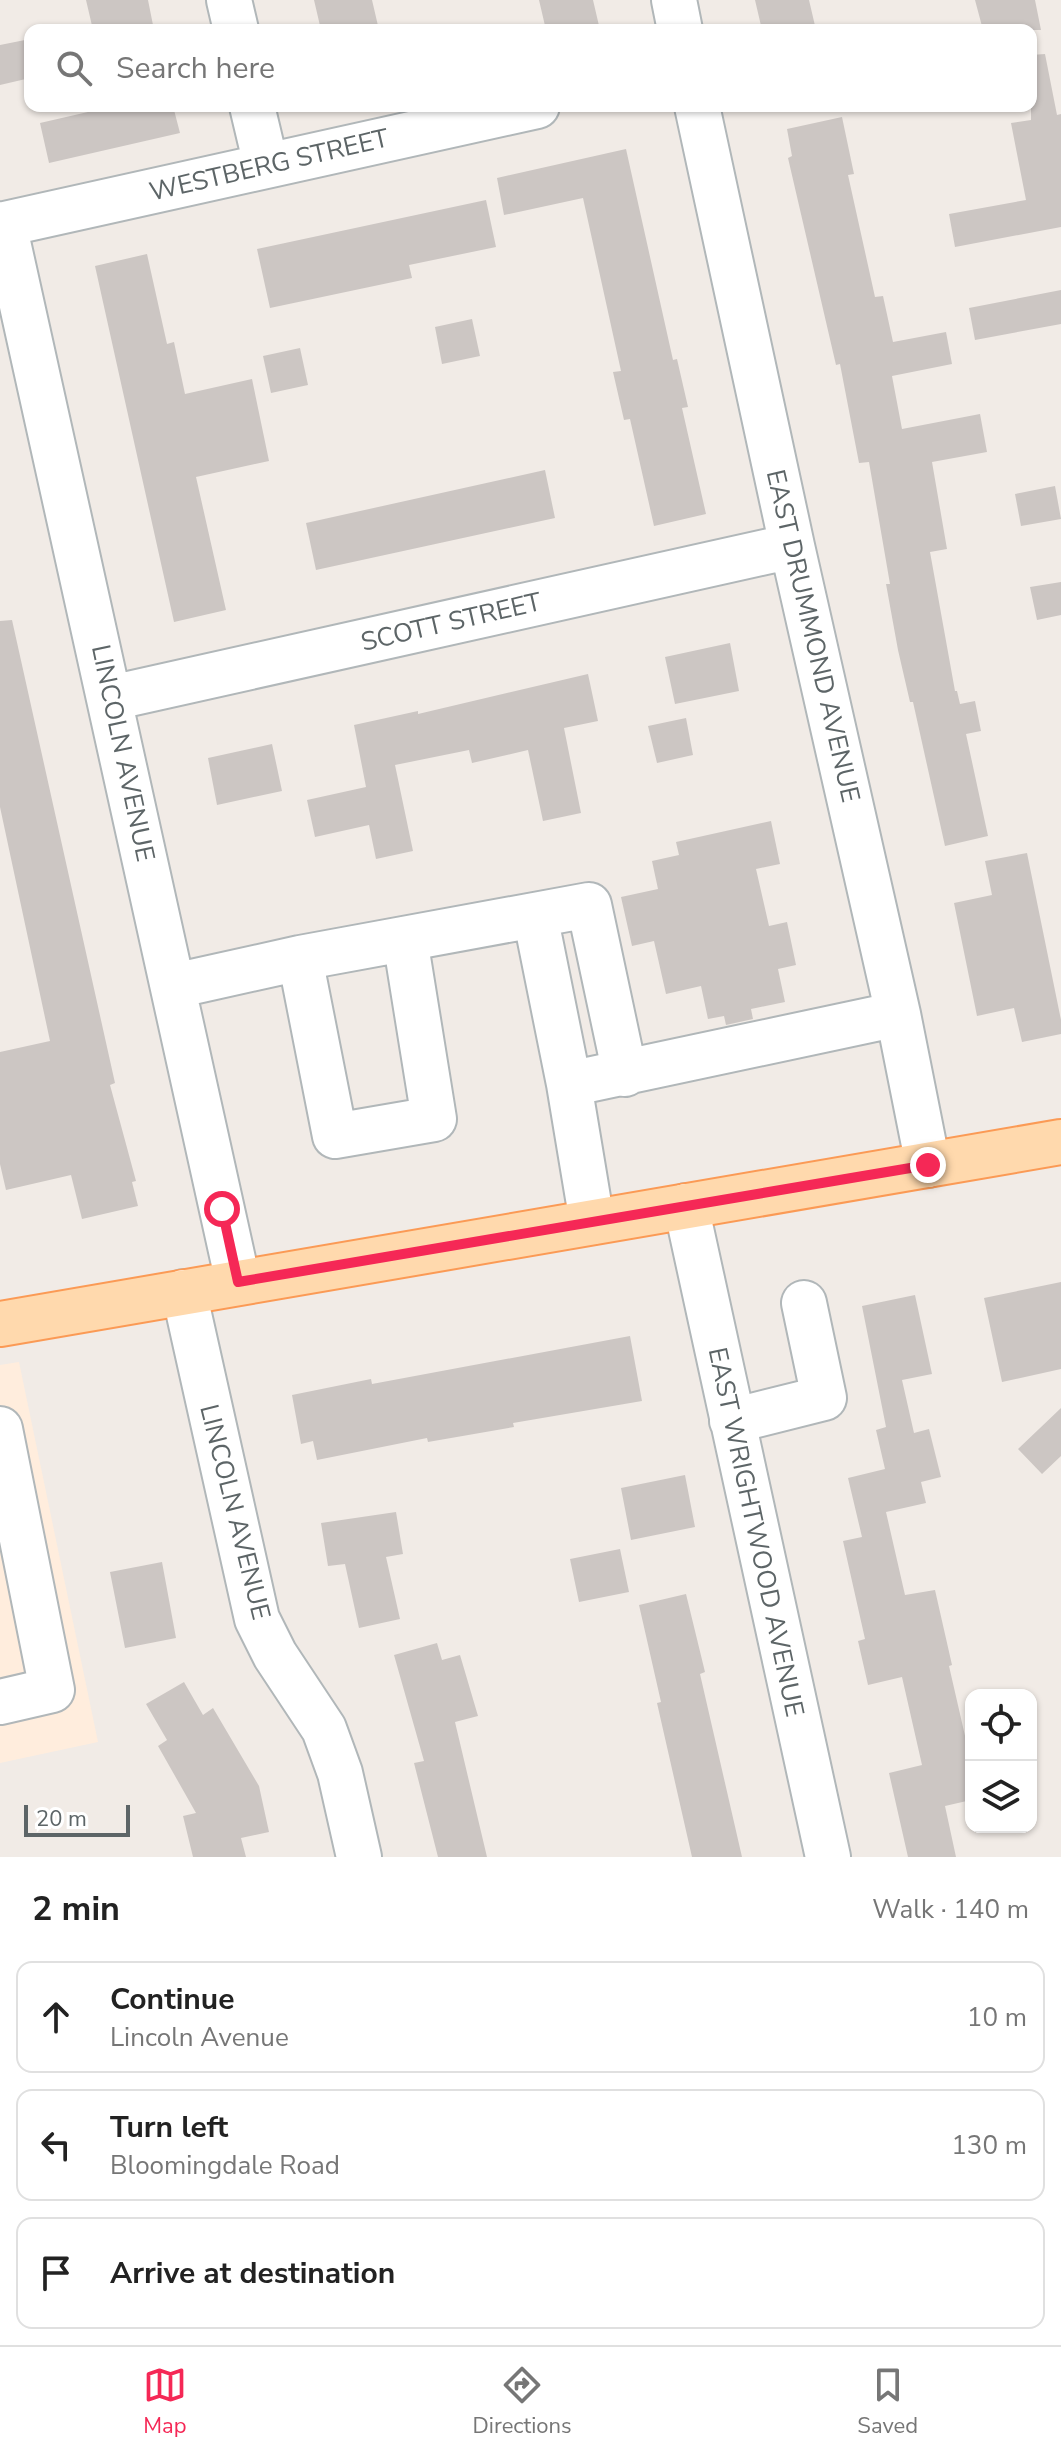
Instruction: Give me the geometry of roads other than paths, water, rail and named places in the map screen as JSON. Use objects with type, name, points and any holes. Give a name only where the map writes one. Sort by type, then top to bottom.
[{"type":"main road","points":[[0,1324],[1061,1142]]},
{"type":"street","points":[[229,0],[235,24]]},
{"type":"street","points":[[674,0],[679,24]]},
{"type":"street","points":[[253,112],[266,165]]},
{"type":"street","name":"WESTBERG STREET","points":[[2,225],[509,112]]},
{"type":"street","name":"EAST DRUMMOND AVENUE","points":[[698,112],[898,1014],[928,1165]]},
{"type":"street","name":"LINCOLN AVENUE","points":[[2,225],[111,698],[238,1282]]},
{"type":"street","name":"SCOTT STREET","points":[[111,698],[792,546]]},
{"type":"street","points":[[174,986],[300,958],[589,905],[625,1074]]},
{"type":"street","points":[[535,915],[569,1084],[592,1222]]},
{"type":"street","points":[[300,958],[335,1136],[434,1119],[405,939]]},
{"type":"street","points":[[569,1084],[898,1014]]},
{"type":"street","name":"EAST WRIGHTWOOD AVENUE","points":[[686,1206],[828,1857]]},
{"type":"street","name":"LINCOLN AVENUE","points":[[184,1292],[257,1619],[275,1655],[324,1729],[340,1773],[359,1857]]},
{"type":"street","points":[[732,1421],[824,1398],[804,1303]]},
{"type":"street","points":[[0,1429],[52,1690],[0,1702]]}]
